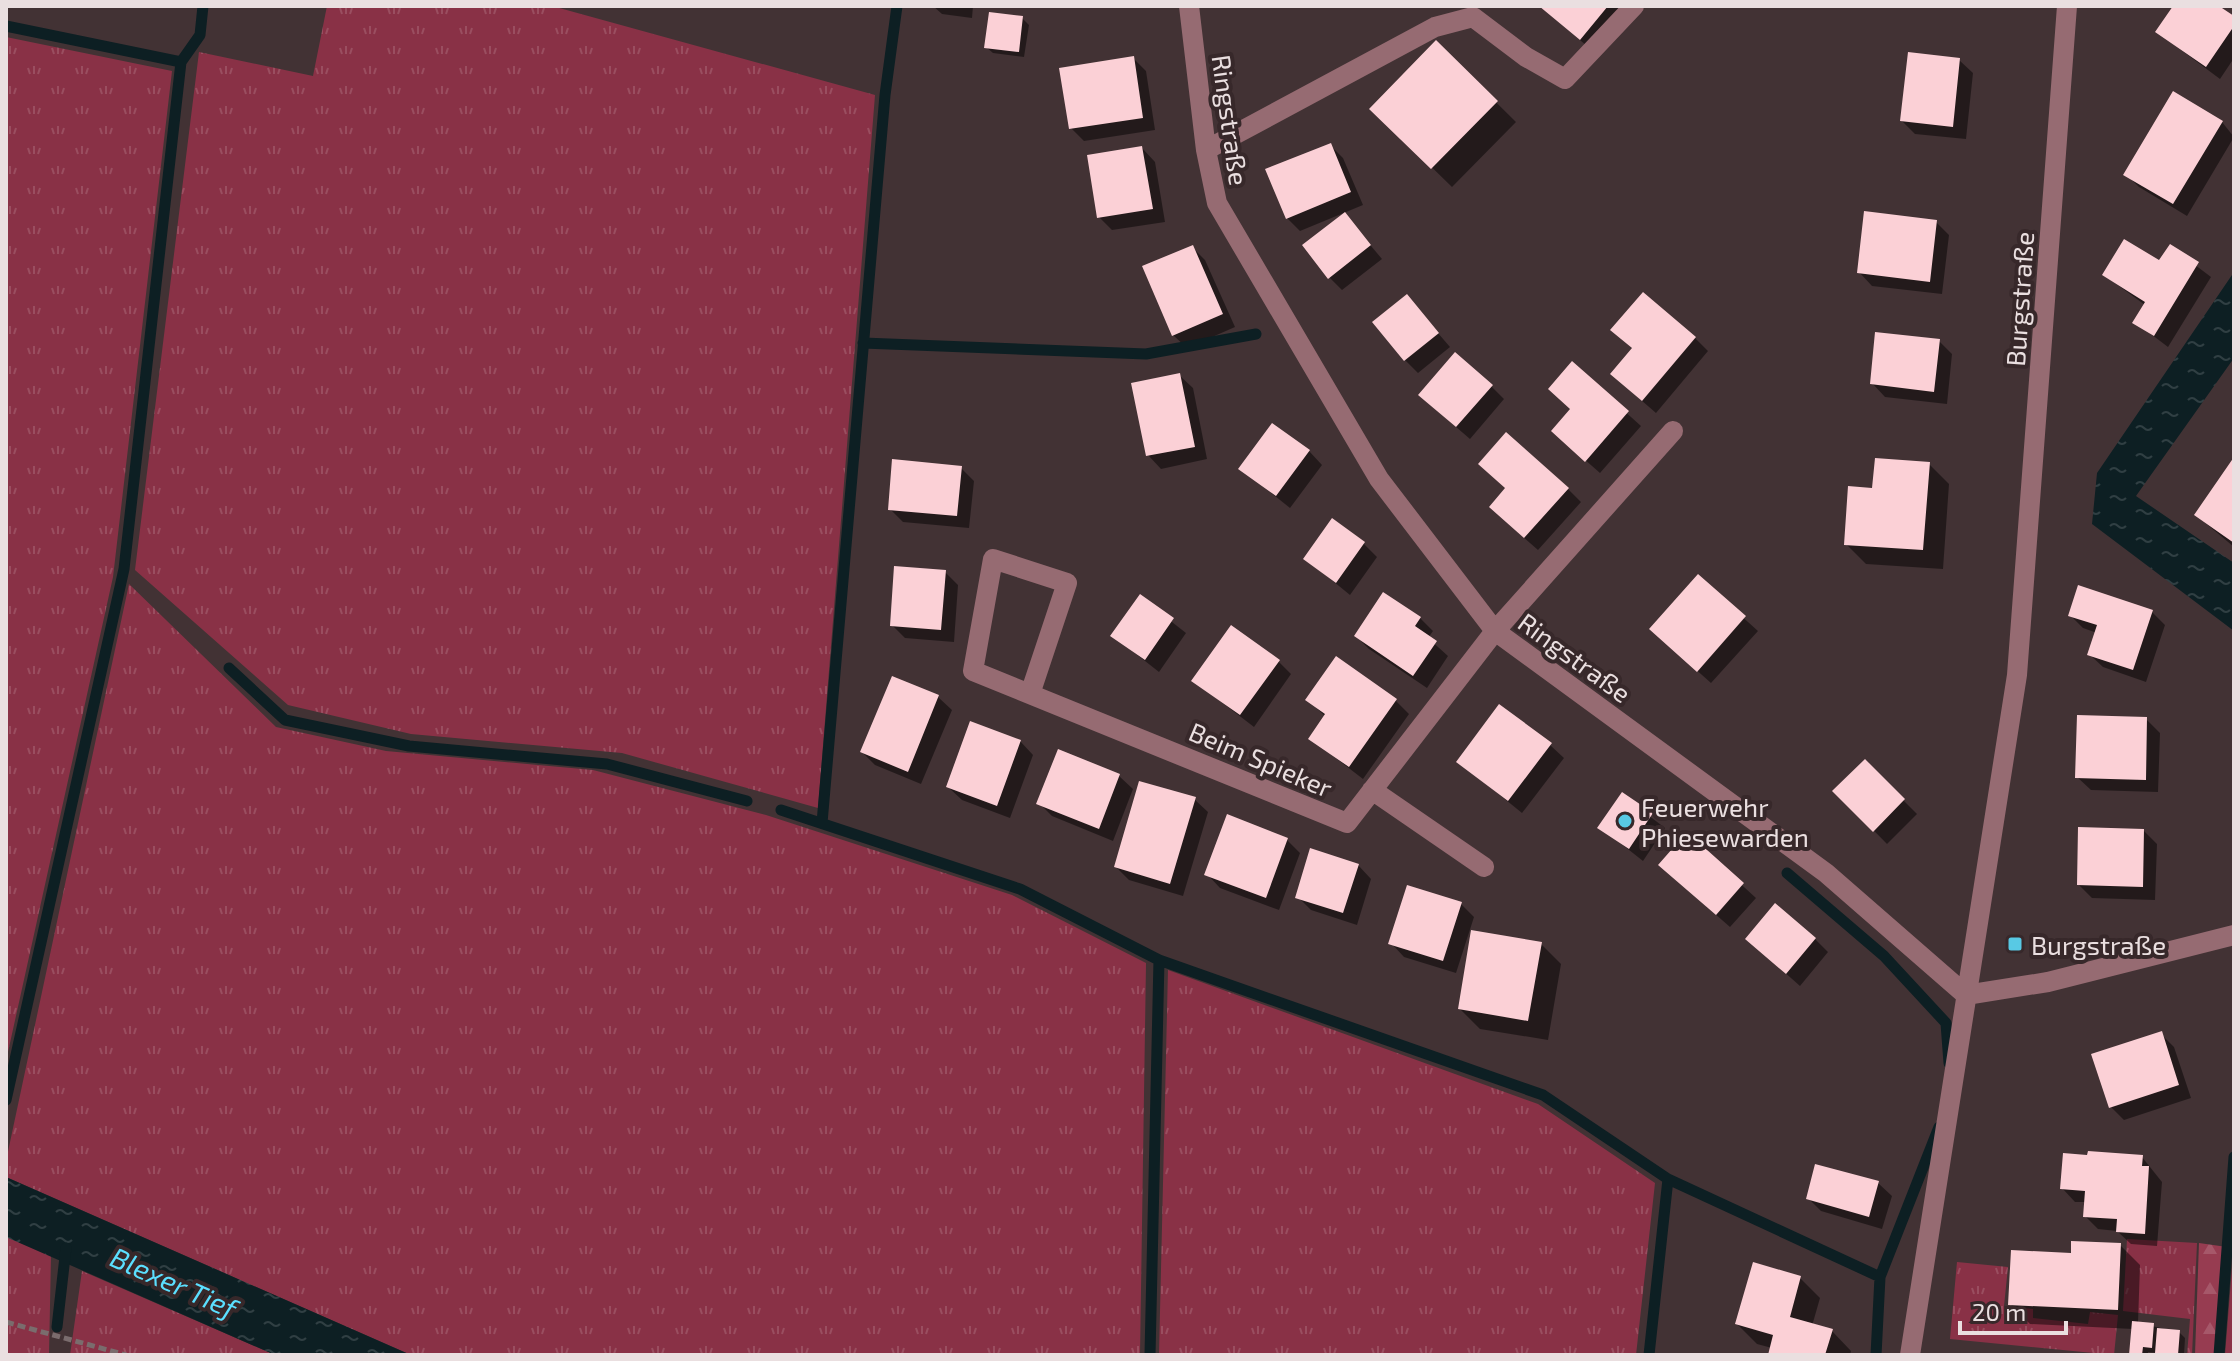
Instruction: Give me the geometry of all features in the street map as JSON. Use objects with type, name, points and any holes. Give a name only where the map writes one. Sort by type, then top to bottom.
[{"type":"street","name":"Ringstraße","points":[[1189,6],[1206,150],[1217,203],[1379,479],[1495,631],[1826,873],[1966,995]]},
{"type":"street","points":[[1206,150],[1435,27],[1473,17],[1526,57],[1565,79],[1634,6]]},
{"type":"street","name":"Burgstraße","points":[[1910,1355],[2017,675],[2067,6]]},
{"type":"street","name":"Beim Spieker","points":[[1031,691],[1067,583],[993,559],[973,671],[1031,691],[1347,823],[1495,631],[1673,431]]},
{"type":"street","points":[[1372,790],[1484,867]]},
{"type":"street","points":[[1966,995],[2048,982],[2234,935]]},
{"type":"path","points":[[6,1322],[126,1355]]},
{"type":"green space","points":[[327,6],[552,6],[875,95],[818,808],[622,753],[411,734],[288,705],[135,570],[199,52],[313,76]]},
{"type":"green space","points":[[6,37],[172,71],[113,577],[6,1061]]},
{"type":"green space","points":[[129,584],[276,727],[386,751],[593,770],[766,815],[1012,895],[1146,963],[1140,1355],[411,1355],[6,1177],[6,1161]]},
{"type":"green space","points":[[1168,970],[1538,1104],[1655,1183],[1636,1355],[1159,1355]]},
{"type":"green space","points":[[6,1237],[51,1255],[49,1355],[6,1355]]},
{"type":"green space","points":[[2127,1239],[2197,1243],[2192,1355],[2187,1355],[2190,1319],[2123,1311]]},
{"type":"green space","points":[[2199,1243],[2227,1247],[2220,1355],[2195,1355]]},
{"type":"green space","points":[[2234,1243],[2234,1355],[2225,1355]]},
{"type":"green space","points":[[1957,1262],[2008,1267],[2004,1306],[2033,1309],[2033,1318],[2088,1324],[2090,1312],[2118,1315],[2114,1355],[1950,1339]]},
{"type":"green space","points":[[82,1271],[275,1355],[70,1355]]},
{"type":"water","points":[[2234,272],[2234,358],[2136,496],[2234,563],[2234,631],[2092,524],[2097,473]]},
{"type":"water","name":"Blexer Tief","points":[[6,1177],[411,1355],[275,1355],[6,1237]]},
{"type":"building","points":[[1539,6],[1608,6],[1580,40]]},
{"type":"building","points":[[2173,6],[2219,6],[2234,16],[2234,26],[2206,67],[2155,32]]},
{"type":"building","points":[[989,12],[1023,16],[1019,52],[984,48]]},
{"type":"building","points":[[1436,40],[1498,101],[1431,169],[1369,109]]},
{"type":"building","points":[[1908,52],[1960,58],[1953,127],[1900,121]]},
{"type":"building","points":[[1134,56],[1143,118],[1069,129],[1059,68]]},
{"type":"building","points":[[2173,91],[2223,121],[2173,204],[2123,175]]},
{"type":"building","points":[[1331,143],[1351,192],[1286,219],[1265,169]]},
{"type":"building","points":[[1142,146],[1153,209],[1097,218],[1087,155]]},
{"type":"building","points":[[1864,211],[1937,220],[1930,282],[1857,273]]},
{"type":"building","points":[[1345,212],[1371,245],[1328,279],[1302,245]]},
{"type":"building","points":[[2124,239],[2159,260],[2170,244],[2199,262],[2154,336],[2132,323],[2145,302],[2102,275]]},
{"type":"building","points":[[1193,245],[1223,314],[1172,336],[1142,266]]},
{"type":"building","points":[[1643,292],[1696,337],[1642,401],[1610,374],[1632,348],[1610,330]]},
{"type":"building","points":[[1407,294],[1439,333],[1404,361],[1372,322]]},
{"type":"building","points":[[1875,332],[1940,339],[1934,392],[1870,384]]},
{"type":"building","points":[[1455,352],[1493,385],[1456,427],[1418,395]]},
{"type":"building","points":[[1572,361],[1629,411],[1585,462],[1551,431],[1570,409],[1548,389]]},
{"type":"building","points":[[1180,373],[1195,447],[1146,456],[1131,383]]},
{"type":"building","points":[[1272,423],[1310,450],[1276,496],[1238,469]]},
{"type":"building","points":[[1506,432],[1569,488],[1524,538],[1489,507],[1505,488],[1478,464]]},
{"type":"building","points":[[2234,457],[2234,543],[2194,515]]},
{"type":"building","points":[[1875,458],[1930,462],[1923,550],[1844,545],[1848,486],[1872,488]]},
{"type":"building","points":[[892,459],[962,466],[957,516],[888,510]]},
{"type":"building","points":[[1332,518],[1365,542],[1336,583],[1303,559]]},
{"type":"building","points":[[894,566],[946,570],[941,630],[890,626]]},
{"type":"building","points":[[1698,574],[1746,616],[1697,672],[1649,629]]},
{"type":"building","points":[[2078,585],[2153,610],[2133,670],[2087,655],[2097,625],[2068,616]]},
{"type":"building","points":[[1383,592],[1421,617],[1415,626],[1437,641],[1413,676],[1354,636]]},
{"type":"building","points":[[1140,594],[1174,618],[1145,660],[1110,636]]},
{"type":"building","points":[[1231,625],[1280,660],[1240,715],[1191,681]]},
{"type":"building","points":[[1336,656],[1397,699],[1349,767],[1308,739],[1325,714],[1305,700]]},
{"type":"building","points":[[892,676],[939,695],[908,772],[860,752]]},
{"type":"building","points":[[1499,704],[1552,743],[1508,801],[1456,762]]},
{"type":"building","points":[[2077,715],[2147,717],[2146,780],[2075,778]]},
{"type":"building","points":[[970,721],[1021,740],[997,806],[946,787]]},
{"type":"building","points":[[1058,749],[1120,774],[1099,829],[1036,804]]},
{"type":"building","points":[[1865,759],[1905,799],[1873,832],[1832,791]]},
{"type":"building","points":[[1139,781],[1196,797],[1170,884],[1114,867]]},
{"type":"building","name":"Feuerwehr Phiesewarden","points":[[1622,792],[1653,813],[1629,849],[1597,828]]},
{"type":"building","points":[[1227,814],[1288,838],[1266,898],[1204,875]]},
{"type":"building","points":[[2078,827],[2144,829],[2143,887],[2077,885]]},
{"type":"building","points":[[1687,832],[1744,883],[1716,915],[1658,865]]},
{"type":"building","points":[[1310,848],[1359,864],[1343,913],[1295,898]]},
{"type":"building","points":[[1407,885],[1462,902],[1443,961],[1388,944]]},
{"type":"building","points":[[1775,903],[1816,938],[1786,974],[1745,939]]},
{"type":"building","points":[[1471,930],[1542,942],[1528,1021],[1458,1009]]},
{"type":"building","points":[[2162,1031],[2179,1085],[2109,1108],[2091,1054]]},
{"type":"building","points":[[2088,1151],[2143,1155],[2142,1166],[2149,1166],[2145,1234],[2116,1232],[2117,1219],[2083,1217],[2085,1191],[2060,1189],[2063,1153],[2087,1155]]},
{"type":"building","points":[[1815,1164],[1879,1181],[1869,1217],[1806,1199]]},
{"type":"building","points":[[2071,1241],[2121,1243],[2118,1310],[2008,1305],[2011,1250],[2071,1253]]},
{"type":"building","points":[[1753,1262],[1801,1276],[1790,1317],[1833,1329],[1825,1355],[1768,1355],[1773,1335],[1735,1324]]},
{"type":"building","points":[[2132,1321],[2154,1323],[2152,1348],[2143,1347],[2142,1355],[2129,1355]]},
{"type":"building","points":[[2157,1328],[2180,1330],[2178,1355],[2155,1353]]},
{"type":"waterway","points":[[181,62],[200,35],[203,6]]},
{"type":"waterway","points":[[822,823],[885,95],[897,6]]},
{"type":"waterway","points":[[6,26],[181,62],[124,569],[6,1100]]},
{"type":"waterway","points":[[863,343],[1146,354],[1256,334]]},
{"type":"waterway","points":[[229,668],[285,720],[409,746],[607,764],[747,801]]},
{"type":"waterway","points":[[781,810],[1020,889],[1159,960],[1543,1095],[1668,1179],[1880,1277]]},
{"type":"waterway","points":[[1787,873],[1884,956],[1946,1023],[1949,1063]]},
{"type":"waterway","points":[[1150,1355],[1159,960]]},
{"type":"waterway","points":[[1876,1355],[1880,1277],[1939,1127]]},
{"type":"waterway","points":[[2219,1355],[2234,1157]]},
{"type":"waterway","points":[[1649,1355],[1668,1179]]},
{"type":"waterway","points":[[57,1327],[66,1248]]},
{"type":"place","name":"Feuerwehr Phiesewarden","points":[[1625,821]]},
{"type":"place","name":"Burgstraße","points":[[2015,944]]}]
